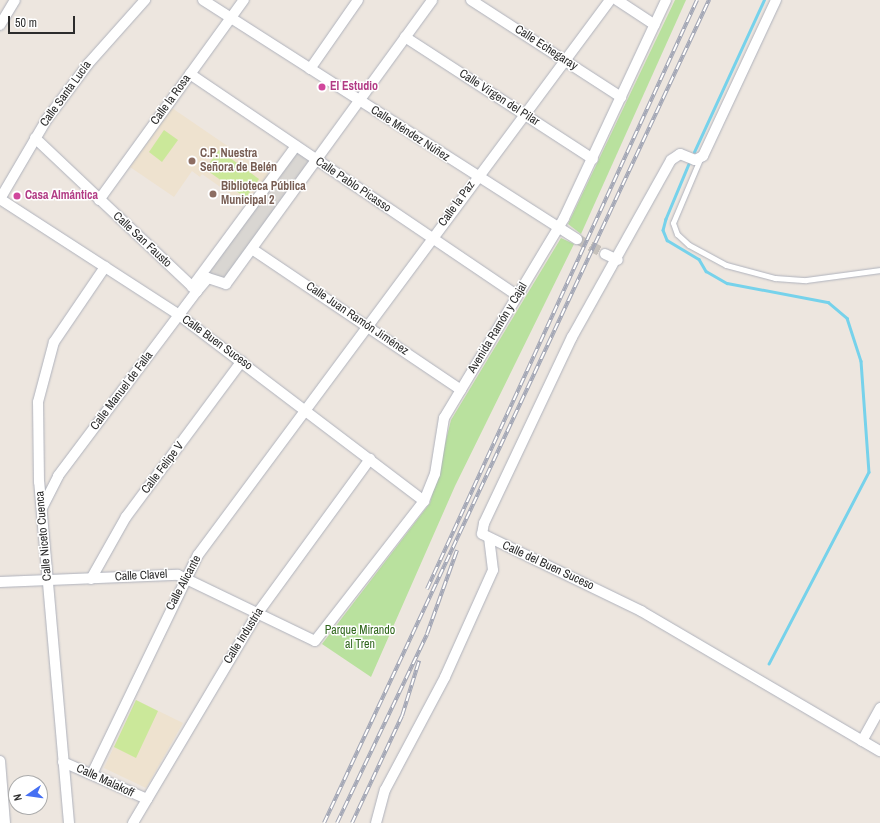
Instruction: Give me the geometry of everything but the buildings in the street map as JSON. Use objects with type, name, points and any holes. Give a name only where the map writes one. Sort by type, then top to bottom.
[{"type":"street","points":[[0,25],[15,0]]},
{"type":"street","name":"Calle Santa Lucía","points":[[0,199],[35,138],[88,64],[145,0]]},
{"type":"street","name":"Calle Méndez Núñez","points":[[203,0],[361,101],[477,178],[557,229],[577,239]]},
{"type":"street","name":"Calle la Rosa","points":[[100,200],[244,0]]},
{"type":"street","points":[[310,69],[358,0]]},
{"type":"street","points":[[252,249],[361,101],[432,0]]},
{"type":"street","name":"Calle Echegaray","points":[[471,0],[621,97]]},
{"type":"street","name":"Calle la Paz","points":[[305,410],[610,0]]},
{"type":"street","points":[[617,0],[655,25]]},
{"type":"street","name":"Avenida Ramón y Cajal","points":[[315,642],[424,501],[435,474],[444,418],[557,229],[593,159],[666,0]]},
{"type":"street","points":[[605,254],[618,260],[671,160],[680,154],[700,159],[776,0]]},
{"type":"street","name":"Calle Virgen del Pilar","points":[[405,37],[593,159]]},
{"type":"street","name":"Calle Pablo Picasso","points":[[190,74],[517,295]]},
{"type":"street","name":"Calle San Fausto","points":[[35,138],[194,289]]},
{"type":"street","points":[[194,289],[296,146]]},
{"type":"street","name":"Calle Buen Suceso","points":[[0,199],[179,315],[242,361],[424,501]]},
{"type":"street","name":"Calle Manuel de Falla","points":[[42,508],[58,476],[179,315],[194,289],[208,278],[226,284],[252,249]]},
{"type":"street","name":"Calle Juan Ramón Jiménez","points":[[252,249],[461,390]]},
{"type":"street","name":"Calle del Buen Suceso","points":[[618,260],[572,337],[484,523],[482,534],[489,539],[641,611],[880,751]]},
{"type":"street","name":"Calle Niceto Cuenca","points":[[69,823],[38,464],[39,390],[56,338],[105,266]]},
{"type":"street","name":"Calle Felipe V","points":[[91,579],[126,517],[242,361]]},
{"type":"street","name":"Calle Alicante","points":[[92,774],[185,578],[305,410]]},
{"type":"street","name":"Calle Industria","points":[[133,823],[257,614],[370,459]]},
{"type":"street","points":[[376,823],[385,790],[445,677],[493,570],[489,539]]},
{"type":"street","name":"Calle Clavel","points":[[0,582],[175,574],[315,642]]},
{"type":"street","points":[[862,741],[880,708]]},
{"type":"street","points":[[0,761],[6,823]]},
{"type":"street","name":"Calle Malakoff","points":[[63,762],[147,799]]},
{"type":"lane","points":[[700,159],[674,223],[677,234],[689,245],[726,265],[775,278],[806,280],[880,270]]},
{"type":"shaded area","name":"C.P. Nuestra Señora de Belén","points":[[172,108],[270,175],[247,206],[202,174],[200,177],[192,171],[174,197],[130,167]]},
{"type":"shaded area","points":[[300,149],[317,161],[226,284],[206,276]]},
{"type":"shaded area","points":[[136,700],[183,723],[146,788],[104,768]]},
{"type":"green space","points":[[675,0],[686,0],[581,234],[568,224]]},
{"type":"green space","points":[[164,130],[178,140],[162,162],[149,152]]},
{"type":"green space","points":[[219,150],[259,179],[246,198],[205,169]]},
{"type":"green space","name":"Parque Mirando al Tren","points":[[561,238],[574,244],[455,486],[371,677],[322,644],[430,503],[451,420]]},
{"type":"green space","points":[[136,700],[158,711],[136,758],[114,747]]},
{"type":"waterway","points":[[694,152],[764,0]]},
{"type":"waterway","points":[[689,164],[666,219],[663,230],[667,240],[699,259],[706,271],[727,283],[828,302],[847,318],[861,361],[869,472],[769,664]]},
{"type":"tunnel","points":[[577,239],[605,254]]},
{"type":"railway","points":[[427,589],[697,0]]},
{"type":"railway","points":[[324,823],[709,0]]},
{"type":"railway","points":[[337,823],[427,634],[457,550]]},
{"type":"railway","points":[[352,823],[402,716],[419,661]]},
{"type":"place","name":"El Estudio","points":[[322,87]]},
{"type":"place","name":"C.P. Nuestra Señora de Belén","points":[[192,161]]},
{"type":"place","name":"Biblioteca Pública Municipal 2","points":[[213,194]]},
{"type":"place","name":"Casa Almántica","points":[[17,196]]}]
